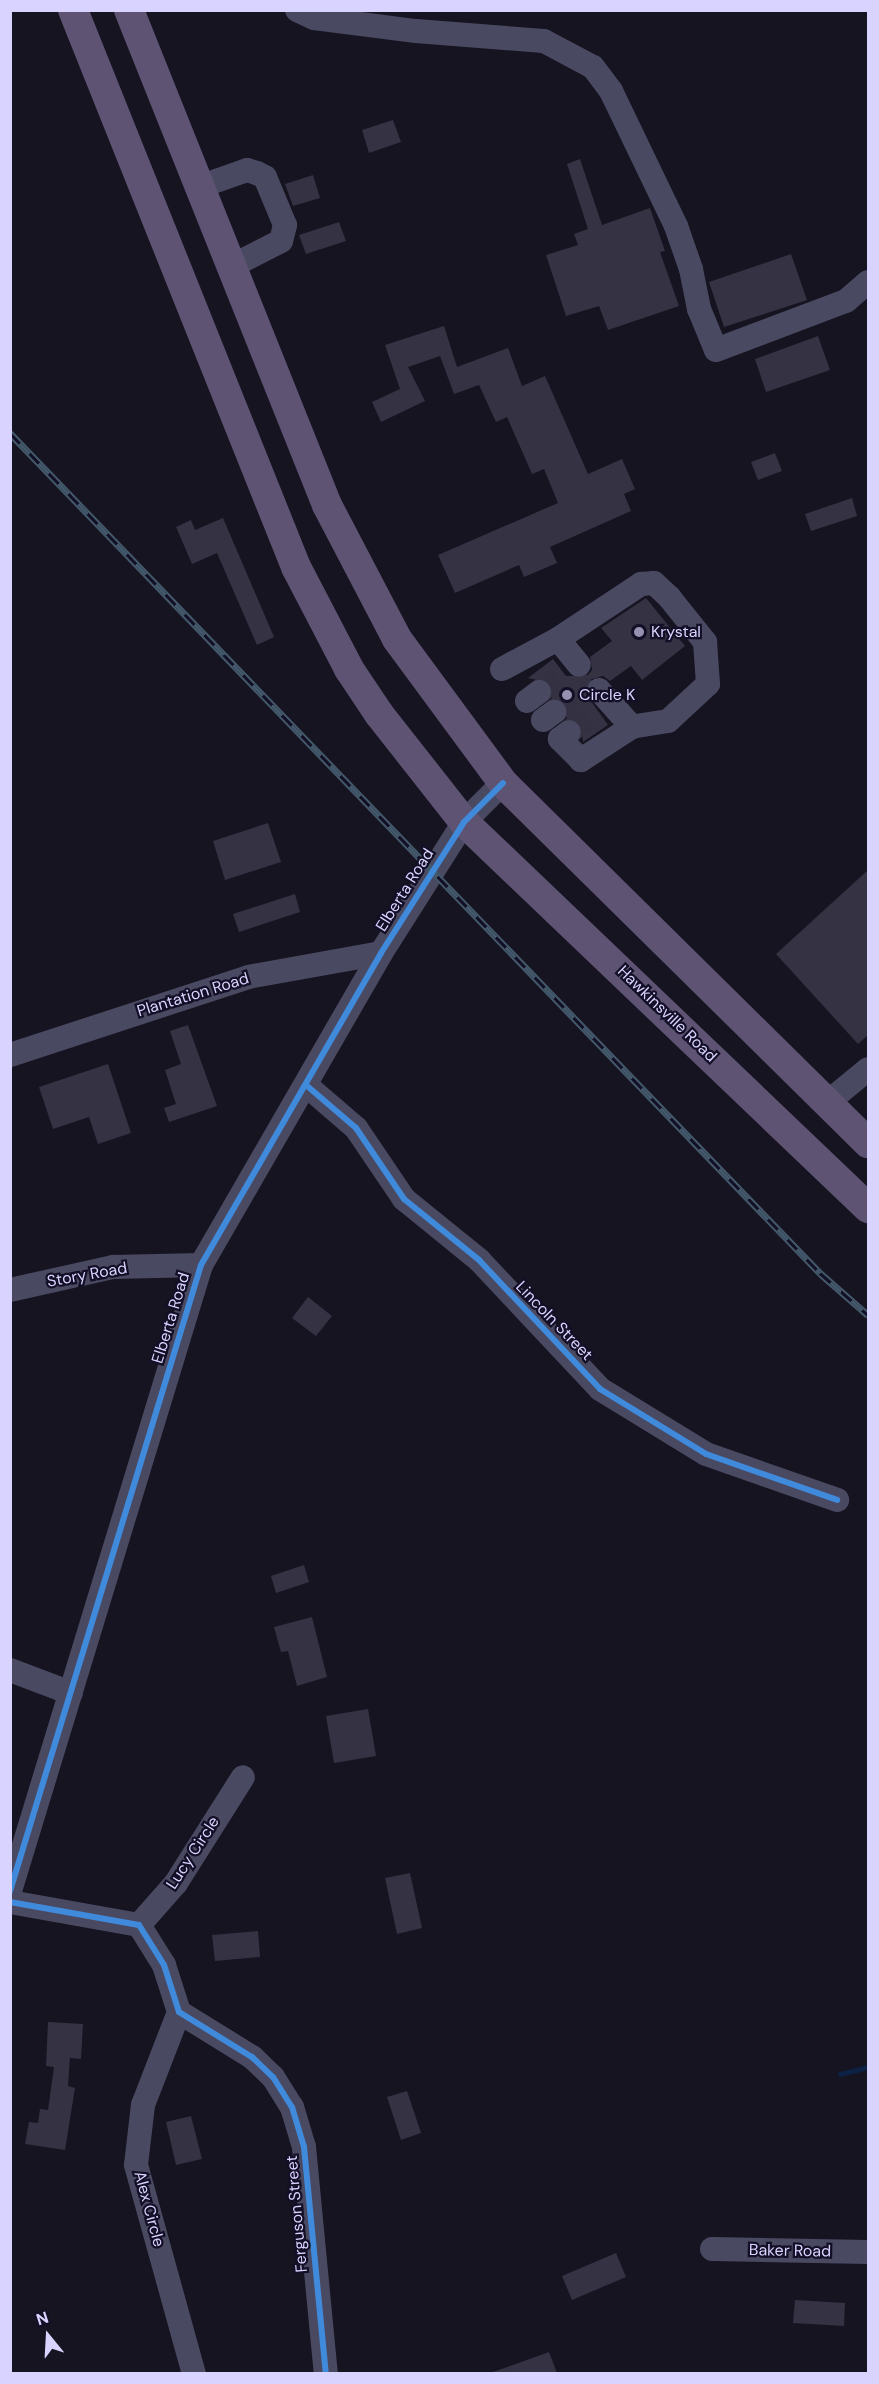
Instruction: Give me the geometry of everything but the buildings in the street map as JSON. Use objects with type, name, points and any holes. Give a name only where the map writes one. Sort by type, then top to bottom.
[{"type":"main road","name":"Hawkinsville Road","points":[[73,10],[296,567],[349,669],[379,714],[464,822],[868,1208]]},
{"type":"main road","points":[[129,10],[327,505],[397,639],[503,783],[868,1143]]},
{"type":"street","points":[[297,10],[314,18],[416,31],[544,41],[593,67],[611,91],[676,226],[691,269],[699,309],[716,350],[846,301],[868,282]]},
{"type":"street","points":[[199,188],[247,170],[256,173],[265,177],[285,225],[281,241],[230,267]]},
{"type":"street","points":[[502,669],[558,639],[623,593],[641,584],[654,584],[705,642],[708,684],[668,721],[632,727],[581,760],[560,739],[569,732]]},
{"type":"street","points":[[558,639],[573,667]]},
{"type":"street","points":[[601,700],[632,727]]},
{"type":"street","name":"Elberta Road","points":[[10,1891],[201,1265],[381,953],[464,822],[503,783]]},
{"type":"street","name":"Plantation Road","points":[[10,1055],[248,978],[381,953]]},
{"type":"street","points":[[828,1102],[868,1069]]},
{"type":"street","name":"Lincoln Street","points":[[306,1085],[356,1128],[404,1198],[479,1260],[600,1389],[706,1454],[837,1500]]},
{"type":"street","name":"Story Road","points":[[10,1290],[113,1267],[201,1265]]},
{"type":"street","points":[[10,1658],[19,1673],[71,1693]]},
{"type":"street","name":"Lucy Circle","points":[[139,1924],[176,1883],[243,1777]]},
{"type":"street","points":[[10,1902],[139,1924],[164,1965],[179,2012]]},
{"type":"street","name":"Alex Circle","points":[[179,2012],[143,2105],[136,2164],[194,2373]]},
{"type":"street","name":"Ferguson Street","points":[[179,2012],[252,2057],[273,2077],[292,2107],[304,2147],[310,2190],[326,2373]]},
{"type":"street","name":"Baker Road","points":[[712,2249],[868,2252]]},
{"type":"waterway","points":[[840,2074],[868,2067]]},
{"type":"tunnel","points":[[539,692],[564,673]]},
{"type":"tunnel","points":[[554,712],[592,681]]},
{"type":"tunnel","points":[[569,732],[597,710]]},
{"type":"railway","points":[[10,433],[820,1273],[868,1315]]},
{"type":"cycle path","points":[[10,1891],[201,1265],[381,953],[464,822],[503,783]]},
{"type":"cycle path","points":[[306,1085],[356,1128],[404,1199],[479,1260],[600,1389],[706,1454],[837,1500]]},
{"type":"cycle path","points":[[10,1902],[139,1925],[164,1965],[179,2012],[252,2057],[273,2077],[292,2107],[304,2147],[326,2374]]},
{"type":"place","name":"Krystal","points":[[639,632]]},
{"type":"place","name":"Circle K","points":[[567,695]]}]
